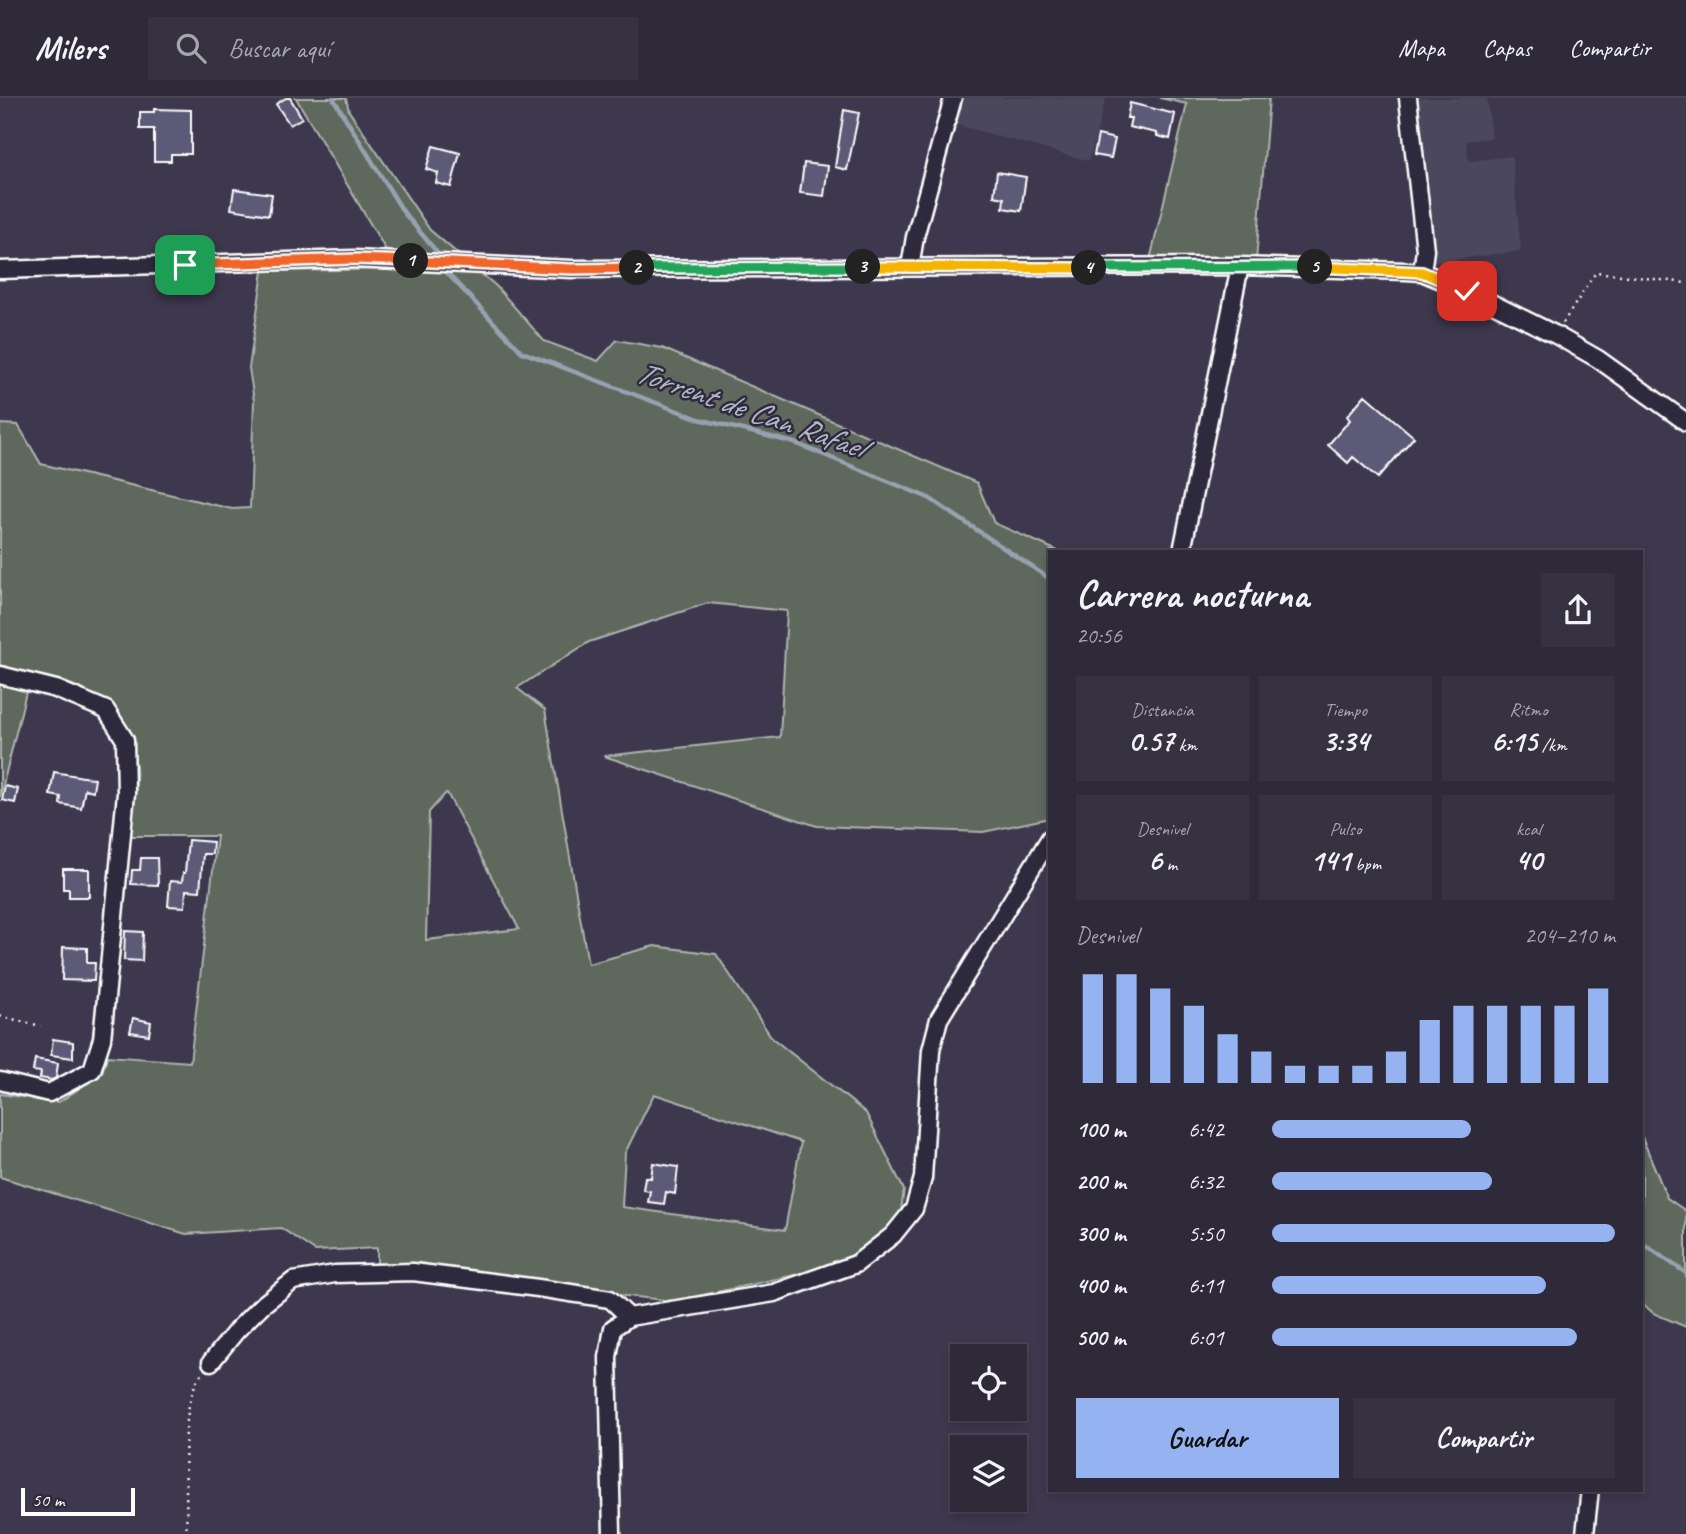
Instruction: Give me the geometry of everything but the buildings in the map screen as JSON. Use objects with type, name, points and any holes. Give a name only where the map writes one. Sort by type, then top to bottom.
[{"type":"street","points":[[910,267],[915,237],[953,98]]},
{"type":"street","points":[[1408,98],[1425,250],[1422,272]]},
{"type":"street","points":[[0,270],[354,259],[572,269],[1240,266],[1422,272],[1556,335],[1598,359],[1686,422]]},
{"type":"street","points":[[1182,550],[1240,266]]},
{"type":"street","points":[[0,675],[56,689],[106,710],[125,740],[126,793],[102,1039],[92,1070],[49,1093],[0,1081]]},
{"type":"street","points":[[612,1534],[608,1357],[613,1328],[629,1317],[774,1293],[856,1264],[893,1235],[914,1209],[923,1178],[931,1050],[939,1018],[1048,841]]},
{"type":"street","points":[[211,1362],[261,1306],[293,1281],[335,1274],[425,1273],[550,1290],[610,1299],[629,1317]]},
{"type":"street","points":[[1585,1534],[1590,1492]]},
{"type":"path","points":[[1556,335],[1596,272],[1686,283]]},
{"type":"path","points":[[0,1016],[41,1026]]},
{"type":"path","points":[[186,1534],[188,1403],[199,1377],[211,1362]]},
{"type":"shaded area","points":[[962,98],[1106,98],[1089,161],[953,124]]},
{"type":"shaded area","points":[[1400,98],[1487,98],[1492,138],[1466,141],[1469,161],[1512,156],[1521,251],[1418,264]]},
{"type":"green space","points":[[296,98],[346,98],[349,111],[430,230],[496,286],[544,341],[598,361],[617,340],[662,348],[977,483],[994,523],[1056,550],[1048,550],[1048,818],[983,832],[817,826],[604,756],[780,737],[787,611],[708,603],[589,642],[517,688],[545,710],[588,964],[654,946],[716,954],[772,1038],[866,1113],[904,1190],[900,1217],[853,1257],[813,1271],[675,1301],[465,1271],[377,1268],[377,1248],[315,1251],[281,1228],[186,1234],[0,1177],[0,1094],[59,1102],[102,1073],[107,1056],[190,1062],[217,836],[130,836],[136,792],[136,766],[129,740],[119,719],[105,704],[88,692],[47,677],[0,668],[0,424],[18,425],[41,464],[232,509],[250,508],[254,401],[249,368],[263,271],[412,269],[387,252]],"holes":[[[447,793],[519,929],[426,940],[429,812]],[[654,1094],[801,1142],[785,1230],[622,1207],[625,1153]]]},
{"type":"green space","points":[[1160,98],[1269,98],[1256,261],[1150,260],[1187,104]]},
{"type":"green space","points":[[0,683],[27,688],[0,797]]},
{"type":"green space","points":[[1643,1139],[1667,1198],[1686,1211],[1686,1327],[1653,1313],[1643,1304]]},
{"type":"waterway","name":"Torrent de Can Rafael","points":[[333,98],[404,213],[436,251]]},
{"type":"waterway","name":"Torrent de Can Rafael","points":[[447,273],[522,352],[699,419],[795,443],[929,498],[1048,578]]},
{"type":"waterway","name":"Torrent de Can Rafael","points":[[1643,1244],[1686,1273]]},
{"type":"route","points":[[185,265],[354,259],[444,261],[572,269],[1326,267],[1422,272],[1467,291]]}]
